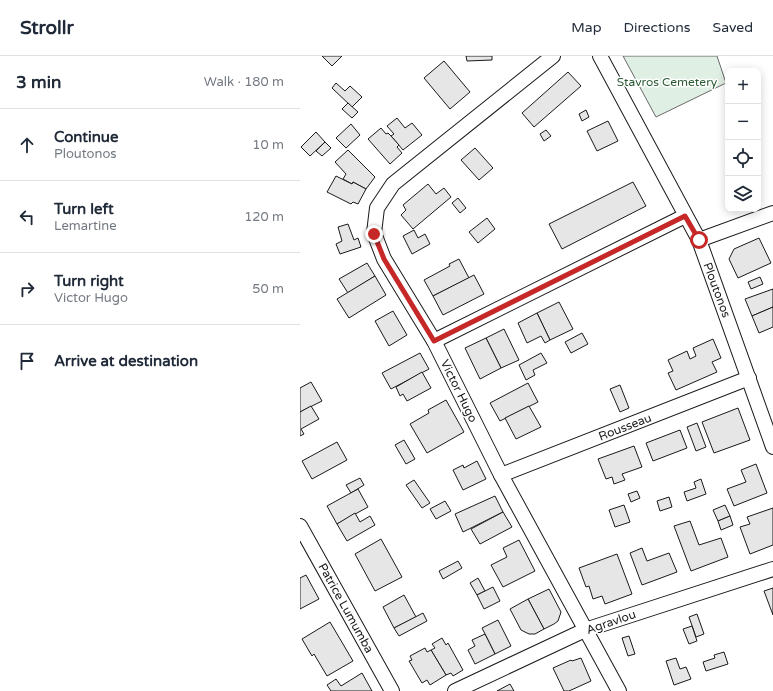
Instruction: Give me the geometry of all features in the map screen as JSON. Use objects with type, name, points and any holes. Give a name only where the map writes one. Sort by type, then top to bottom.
[{"type":"street","name":"Victor Hugo","points":[[553,56],[393,184],[377,208],[374,234],[384,259],[434,341],[501,475],[619,691]]},
{"type":"street","name":"Ploutonos","points":[[600,56],[699,240],[773,448]]},
{"type":"street","points":[[699,240],[773,213]]},
{"type":"street","points":[[434,341],[685,216]]},
{"type":"street","name":"Rousseau","points":[[501,475],[749,378]]},
{"type":"street","name":"Patrice Lumumba","points":[[300,526],[392,691]]},
{"type":"street","name":"Agravlou","points":[[455,691],[585,630],[773,569]]},
{"type":"green space","name":"Stavros Cemetery","points":[[623,56],[717,56],[725,83],[656,117]]},
{"type":"building","points":[[322,56],[342,56],[332,66]]},
{"type":"building","points":[[466,56],[492,56],[492,60],[467,61]]},
{"type":"building","points":[[444,61],[470,92],[450,109],[424,78]]},
{"type":"building","points":[[568,72],[581,86],[534,127],[522,113]]},
{"type":"building","points":[[336,83],[345,91],[350,86],[362,97],[352,107],[332,88]]},
{"type":"building","points":[[348,103],[358,112],[352,118],[342,109]]},
{"type":"building","points":[[586,110],[589,117],[582,121],[579,114]]},
{"type":"building","points":[[397,118],[405,128],[412,123],[422,135],[403,150],[391,136],[394,134],[387,126]]},
{"type":"building","points":[[608,121],[618,141],[597,151],[587,131]]},
{"type":"building","points":[[351,124],[360,135],[346,148],[336,138]]},
{"type":"building","points":[[381,128],[399,145],[397,147],[402,153],[390,164],[368,139]]},
{"type":"building","points":[[546,130],[551,136],[544,141],[540,134]]},
{"type":"building","points":[[316,132],[325,142],[310,156],[301,147]]},
{"type":"building","points":[[325,142],[331,148],[322,156],[316,151]]},
{"type":"building","points":[[475,148],[493,168],[479,180],[461,160]]},
{"type":"building","points":[[348,150],[375,177],[366,189],[353,182],[352,184],[343,179],[346,174],[335,162]]},
{"type":"building","points":[[336,176],[352,184],[353,182],[366,189],[358,204],[353,202],[351,204],[327,192]]},
{"type":"building","points":[[633,182],[646,206],[562,249],[549,224]]},
{"type":"building","points":[[428,184],[436,194],[444,188],[451,197],[413,229],[401,215],[406,210],[403,205]]},
{"type":"building","points":[[458,198],[466,208],[460,213],[452,203]]},
{"type":"building","points":[[487,218],[495,229],[478,243],[469,232]]},
{"type":"building","points":[[348,224],[354,240],[358,238],[361,247],[340,254],[336,244],[342,241],[338,227]]},
{"type":"building","points":[[414,230],[418,238],[425,234],[430,244],[412,254],[403,236]]},
{"type":"building","points":[[759,238],[771,263],[738,278],[729,259],[734,249]]},
{"type":"building","points":[[459,259],[469,278],[433,296],[424,280],[450,266],[449,264]]},
{"type":"building","points":[[367,263],[375,276],[348,293],[339,279]]},
{"type":"building","points":[[474,275],[484,294],[443,315],[433,296]]},
{"type":"building","points":[[375,276],[386,295],[349,318],[337,299]]},
{"type":"building","points":[[760,277],[763,284],[751,289],[748,282]]},
{"type":"building","points":[[773,289],[773,307],[752,316],[745,299]]},
{"type":"building","points":[[559,302],[573,329],[550,340],[537,313]]},
{"type":"building","points":[[773,307],[773,327],[759,333],[752,316]]},
{"type":"building","points":[[393,311],[407,335],[389,346],[375,321]]},
{"type":"building","points":[[537,313],[550,340],[545,343],[541,336],[527,343],[518,323]]},
{"type":"building","points":[[504,329],[519,360],[501,368],[486,338]]},
{"type":"building","points":[[582,333],[588,344],[571,353],[565,342]]},
{"type":"building","points":[[486,338],[501,368],[480,379],[465,348]]},
{"type":"building","points":[[713,339],[721,358],[712,362],[717,372],[676,390],[668,373],[673,371],[668,360],[687,351],[690,359],[696,356],[693,348]]},
{"type":"building","points":[[420,353],[429,369],[391,389],[382,373]]},
{"type":"building","points":[[541,353],[547,363],[533,370],[535,375],[526,380],[519,365]]},
{"type":"building","points":[[422,372],[431,388],[407,401],[403,394],[400,396],[396,387]]},
{"type":"building","points":[[311,382],[322,401],[300,412],[300,388]]},
{"type":"building","points":[[528,383],[538,402],[500,421],[490,403]]},
{"type":"building","points":[[620,385],[629,408],[620,412],[610,389]]},
{"type":"building","points":[[446,400],[464,432],[427,453],[410,424],[429,413],[428,410]]},
{"type":"building","points":[[311,406],[319,419],[301,429],[304,434],[300,436],[300,412]]},
{"type":"building","points":[[529,406],[541,427],[516,439],[505,418]]},
{"type":"building","points":[[738,408],[750,440],[714,453],[702,422]]},
{"type":"building","points":[[697,423],[706,447],[696,451],[687,427]]},
{"type":"building","points":[[680,430],[687,448],[653,461],[646,443]]},
{"type":"building","points":[[404,440],[415,459],[406,464],[395,445]]},
{"type":"building","points":[[337,442],[347,460],[312,479],[302,461]]},
{"type":"building","points":[[634,446],[642,467],[622,474],[625,480],[614,484],[612,477],[606,479],[598,459]]},
{"type":"building","points":[[477,461],[486,479],[463,490],[453,470],[463,465],[464,468]]},
{"type":"building","points":[[756,464],[767,493],[734,506],[727,489],[746,482],[741,470]]},
{"type":"building","points":[[360,478],[364,485],[351,493],[346,485]]},
{"type":"building","points":[[701,479],[706,494],[687,501],[684,492],[696,488],[694,482]]},
{"type":"building","points":[[414,480],[430,503],[422,508],[406,485]]},
{"type":"building","points":[[358,489],[368,507],[337,524],[327,506]]},
{"type":"building","points":[[637,491],[640,498],[631,502],[628,494]]},
{"type":"building","points":[[495,496],[503,512],[463,532],[455,514]]},
{"type":"building","points":[[669,497],[672,507],[660,511],[657,501]]},
{"type":"building","points":[[445,501],[451,511],[436,519],[430,509]]},
{"type":"building","points":[[624,505],[630,522],[615,527],[609,510]]},
{"type":"building","points":[[725,505],[730,516],[718,521],[713,510]]},
{"type":"building","points":[[773,508],[773,545],[750,554],[740,527],[750,524],[747,517]]},
{"type":"building","points":[[503,512],[512,527],[480,544],[471,529]]},
{"type":"building","points":[[355,513],[360,522],[370,516],[375,525],[347,541],[337,524]]},
{"type":"building","points":[[730,516],[733,525],[721,530],[718,521]]},
{"type":"building","points":[[690,521],[699,545],[721,538],[728,557],[691,571],[674,526]]},
{"type":"building","points":[[381,539],[402,577],[375,591],[355,554]]},
{"type":"building","points":[[519,540],[535,571],[503,587],[491,565],[507,557],[503,548]]},
{"type":"building","points":[[642,548],[647,561],[669,553],[677,572],[642,585],[630,553]]},
{"type":"building","points":[[617,554],[632,594],[605,604],[602,596],[593,599],[589,586],[586,587],[579,568]]},
{"type":"building","points":[[458,561],[462,568],[443,579],[439,571]]},
{"type":"building","points":[[306,575],[319,599],[300,609],[300,578]]},
{"type":"building","points":[[478,578],[485,591],[477,595],[470,583]]},
{"type":"building","points":[[493,587],[500,601],[484,609],[477,595]]},
{"type":"building","points":[[773,588],[773,615],[764,591]]},
{"type":"building","points":[[549,589],[561,612],[558,621],[544,629],[528,599]]},
{"type":"building","points":[[404,595],[416,617],[394,628],[383,607]]},
{"type":"building","points":[[528,599],[544,629],[535,634],[529,634],[521,630],[510,609]]},
{"type":"building","points":[[423,613],[427,621],[399,636],[394,628]]},
{"type":"building","points":[[697,614],[704,634],[696,637],[689,617]]},
{"type":"building","points":[[498,620],[511,646],[495,654],[482,628]]},
{"type":"building","points":[[330,622],[353,661],[327,676],[314,654],[312,656],[302,639]]},
{"type":"building","points":[[692,626],[697,641],[689,644],[683,629]]},
{"type":"building","points":[[485,634],[495,654],[475,664],[468,650],[475,646],[472,640]]},
{"type":"building","points":[[629,636],[635,654],[628,656],[622,638]]},
{"type":"building","points":[[442,638],[446,645],[448,643],[463,670],[453,676],[451,673],[446,675],[431,650],[435,648],[432,644]]},
{"type":"building","points":[[425,648],[427,652],[431,650],[446,675],[430,685],[427,680],[422,683],[409,661],[412,660],[410,656]]},
{"type":"building","points":[[724,652],[728,664],[706,671],[703,662],[715,658],[714,655]]},
{"type":"building","points":[[581,658],[591,681],[569,691],[564,691],[553,668],[571,660]]},
{"type":"building","points":[[676,658],[680,669],[686,667],[691,679],[674,685],[666,661]]},
{"type":"building","points":[[362,673],[372,691],[331,691],[327,685],[336,679],[341,686]]},
{"type":"building","points":[[510,684],[514,691],[497,691]]},
{"type":"route","points":[[374,234],[384,259],[434,341],[685,216],[699,240]]}]
